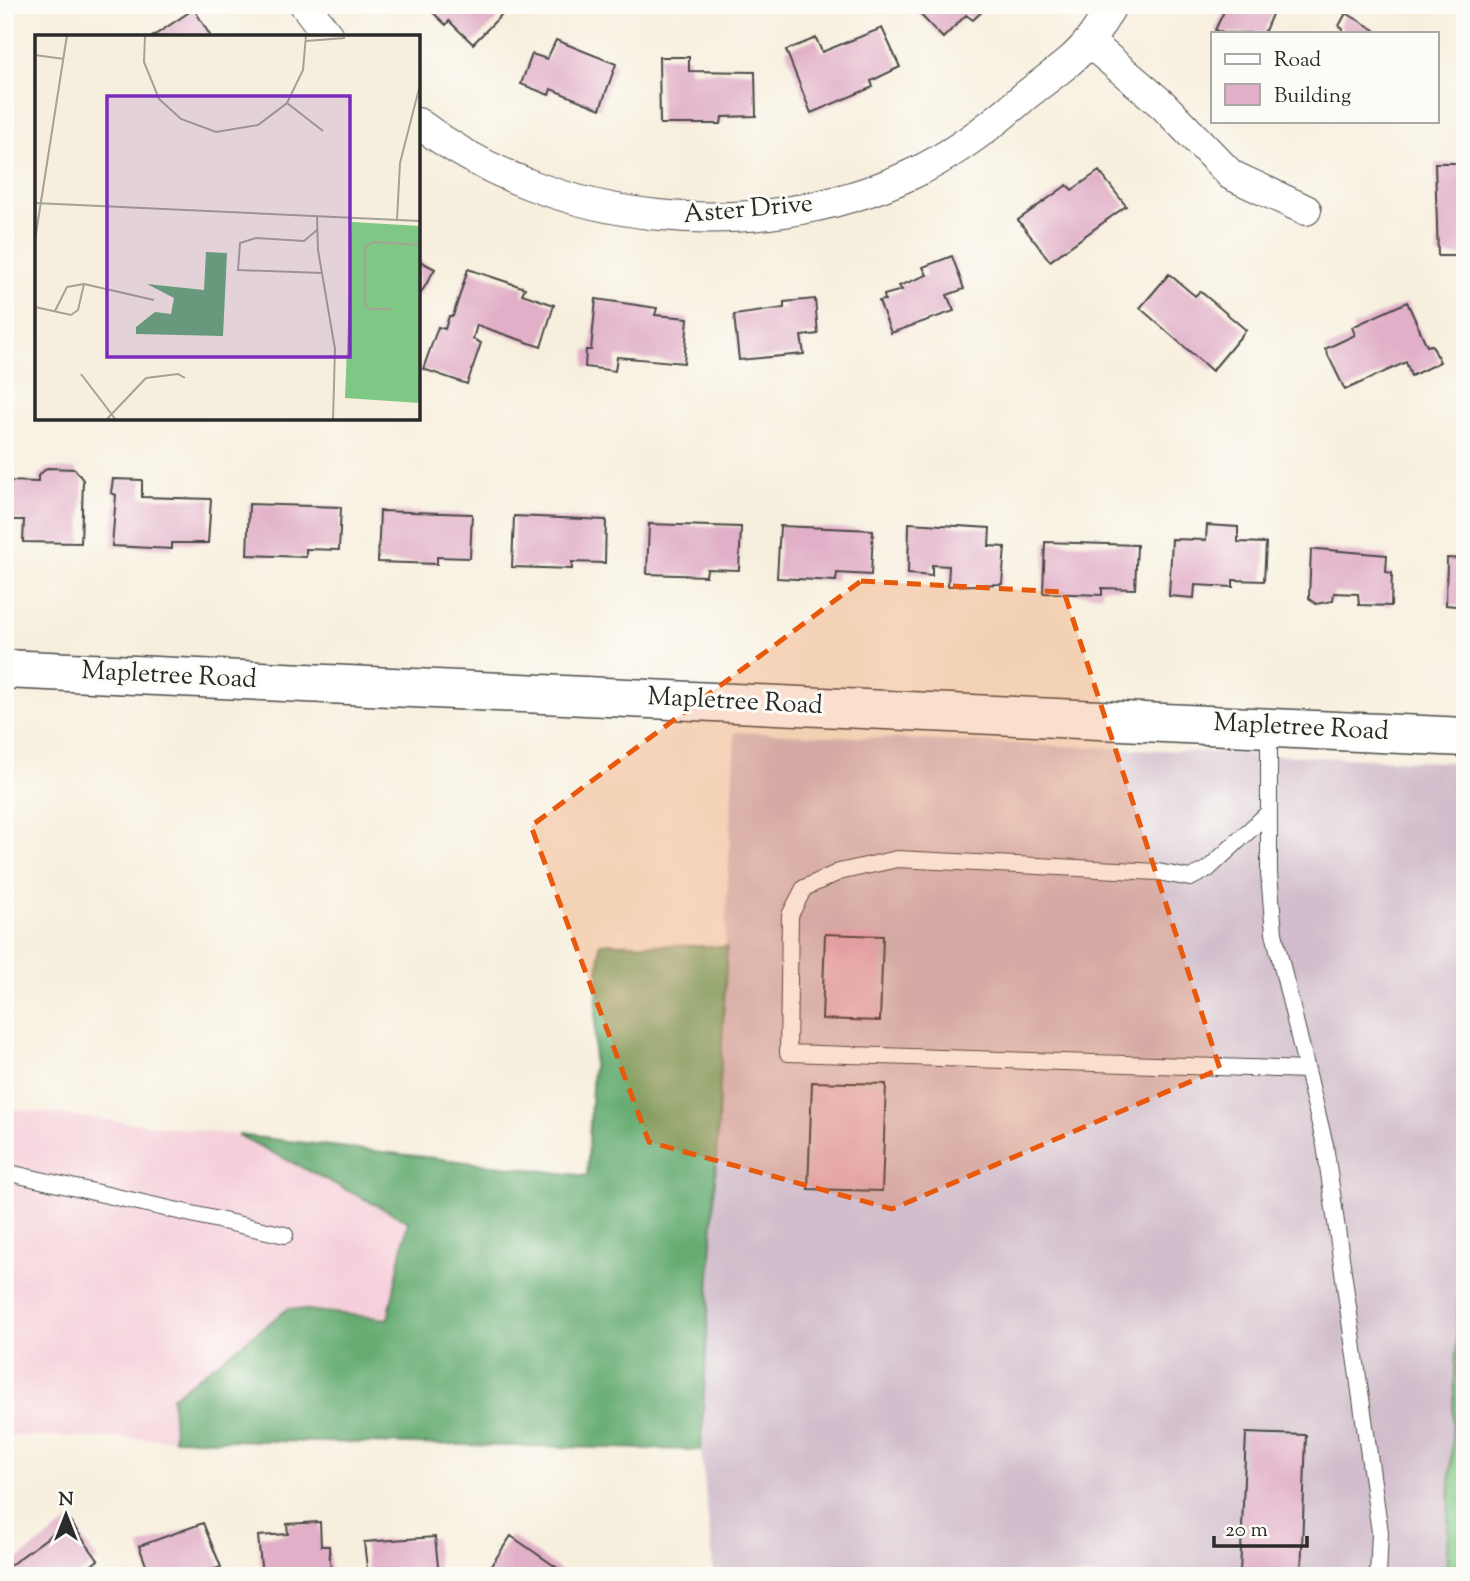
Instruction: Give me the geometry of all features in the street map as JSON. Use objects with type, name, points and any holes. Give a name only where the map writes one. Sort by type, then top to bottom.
[{"type":"street","points":[[305,5],[328,35]]},
{"type":"street","name":"Aster Drive","points":[[420,125],[444,143],[499,173],[578,202],[657,216],[747,216],[831,203],[912,174],[986,130],[1088,42],[1112,5]]},
{"type":"street","points":[[1088,42],[1163,105],[1231,175],[1306,210]]},
{"type":"street","name":"Mapletree Road","points":[[5,669],[1465,737]]},
{"type":"lane","points":[[1269,727],[1269,874],[1274,933],[1325,1145],[1380,1532],[1378,1576]]},
{"type":"lane","points":[[1269,812],[1208,869],[1189,878],[1158,872],[897,859],[839,872],[804,888],[790,915],[788,1053],[1307,1070]]},
{"type":"lane","points":[[5,1172],[285,1235]]},
{"type":"highlighted area","points":[[861,581],[1064,592],[1220,1069],[892,1209],[649,1142],[531,826]]},
{"type":"shaded area","points":[[735,732],[1465,763],[1465,1152],[1446,1576],[714,1576],[701,1450]]},
{"type":"shaded area","points":[[5,1108],[238,1135],[408,1221],[388,1319],[289,1308],[172,1397],[174,1439],[5,1436]]},
{"type":"green space","points":[[600,943],[727,947],[701,1450],[174,1439],[172,1397],[289,1308],[388,1319],[408,1221],[238,1135],[587,1176]]},
{"type":"green space","points":[[1465,1152],[1465,1576],[1446,1576]]},
{"type":"building","points":[[425,5],[499,5],[505,11],[473,44],[449,21],[446,25]]},
{"type":"building","points":[[911,5],[989,5],[973,20],[966,15],[943,38]]},
{"type":"building","points":[[1227,5],[1276,5],[1264,32],[1215,30]]},
{"type":"building","points":[[194,9],[210,35],[155,35]]},
{"type":"building","points":[[1346,13],[1375,30],[1342,32],[1343,29],[1339,26]]},
{"type":"building","points":[[882,28],[900,67],[871,81],[873,87],[811,113],[786,50],[816,38],[822,52]]},
{"type":"building","points":[[556,40],[616,64],[600,109],[551,89],[549,95],[521,84],[532,54],[547,59]]},
{"type":"building","points":[[659,57],[689,57],[689,71],[755,72],[756,116],[722,117],[721,124],[660,124]]},
{"type":"building","points":[[1435,163],[1465,163],[1465,256],[1438,256]]},
{"type":"building","points":[[1099,171],[1126,206],[1050,261],[1018,220],[1067,185],[1072,190]]},
{"type":"building","points":[[952,256],[964,289],[947,295],[954,311],[891,333],[879,301],[885,300],[884,295],[902,290],[899,286],[927,275],[923,267]]},
{"type":"building","points":[[420,261],[435,269],[420,295]]},
{"type":"building","points":[[468,269],[525,288],[522,294],[554,305],[541,347],[477,325],[473,339],[481,343],[467,384],[423,369],[438,327],[445,329],[449,316],[453,316]]},
{"type":"building","points":[[1169,274],[1195,296],[1200,291],[1246,330],[1212,371],[1140,308]]},
{"type":"building","points":[[596,299],[657,308],[655,315],[688,318],[684,363],[617,357],[615,371],[585,367],[586,350],[591,350]]},
{"type":"building","points":[[815,299],[818,334],[801,336],[804,354],[739,360],[734,315],[784,308],[784,302]]},
{"type":"building","points":[[1407,302],[1427,346],[1432,345],[1440,362],[1411,376],[1406,362],[1345,390],[1325,349],[1355,335],[1352,327]]},
{"type":"building","points":[[47,468],[75,469],[83,480],[81,543],[23,542],[24,520],[5,520],[5,481],[38,482],[38,476]]},
{"type":"building","points":[[113,479],[142,480],[142,497],[211,499],[208,543],[172,543],[172,549],[112,546],[116,495],[111,493]]},
{"type":"building","points":[[249,504],[341,507],[339,550],[306,549],[306,557],[247,555]]},
{"type":"building","points":[[380,511],[472,514],[470,558],[437,557],[437,564],[378,562]]},
{"type":"building","points":[[514,516],[606,520],[605,563],[572,562],[572,569],[512,567]]},
{"type":"building","points":[[909,523],[990,528],[989,546],[1005,547],[1002,584],[948,586],[949,566],[932,565],[932,576],[908,574]]},
{"type":"building","points":[[649,524],[741,527],[739,570],[707,569],[706,576],[647,574]]},
{"type":"building","points":[[1207,525],[1238,527],[1238,542],[1266,543],[1264,581],[1233,580],[1233,587],[1195,585],[1194,598],[1169,596],[1172,539],[1206,540]]},
{"type":"building","points":[[780,526],[873,530],[871,575],[837,573],[836,581],[777,578]]},
{"type":"building","points":[[1045,542],[1137,545],[1135,589],[1102,588],[1102,595],[1043,593]]},
{"type":"building","points":[[1311,550],[1387,555],[1386,572],[1392,573],[1391,606],[1359,605],[1358,594],[1334,593],[1333,601],[1316,604],[1309,598]]},
{"type":"building","points":[[1447,558],[1465,559],[1465,607],[1446,605]]},
{"type":"building","points":[[825,934],[883,936],[880,1021],[822,1019]]},
{"type":"building","points":[[812,1082],[886,1084],[882,1191],[808,1189]]},
{"type":"building","points":[[1246,1433],[1306,1435],[1301,1576],[1240,1574]]},
{"type":"building","points":[[70,1521],[98,1560],[78,1576],[5,1576],[5,1569]]},
{"type":"building","points":[[320,1522],[321,1546],[329,1546],[331,1576],[262,1576],[258,1536],[288,1534],[287,1524]]},
{"type":"building","points":[[203,1523],[221,1567],[203,1573],[204,1576],[150,1576],[139,1546]]},
{"type":"building","points":[[511,1536],[569,1576],[484,1576]]},
{"type":"building","points":[[435,1537],[439,1576],[368,1576],[364,1542]]}]
